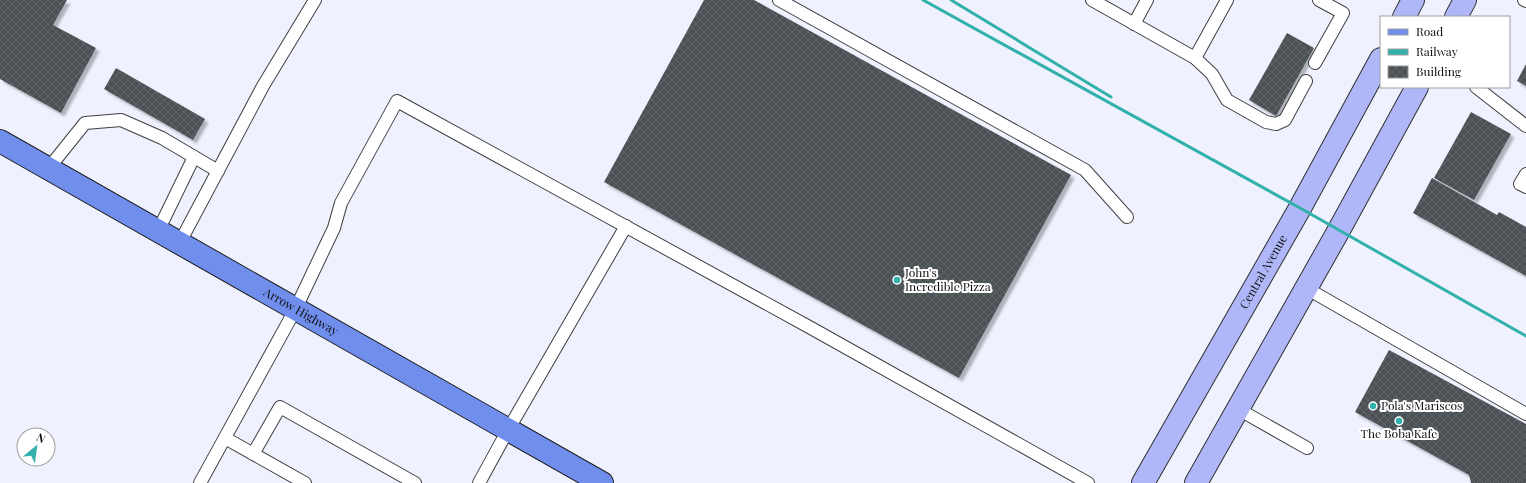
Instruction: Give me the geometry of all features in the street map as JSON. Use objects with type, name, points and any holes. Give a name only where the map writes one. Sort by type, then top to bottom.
[{"type":"main road","points":[[1405,16],[1413,0]]},
{"type":"main road","points":[[1457,16],[1465,0]]},
{"type":"main road","name":"Central Avenue","points":[[1143,483],[1300,208],[1380,61]]},
{"type":"main road","points":[[1196,483],[1339,230],[1416,88]]},
{"type":"main road","name":"Arrow Highway","points":[[0,142],[602,483]]},
{"type":"lane","points":[[179,244],[263,86],[315,0]]},
{"type":"lane","points":[[779,0],[1086,170],[1127,217]]},
{"type":"lane","points":[[1092,0],[1195,58],[1212,74],[1227,100],[1266,122],[1276,124],[1284,120],[1306,81]]},
{"type":"lane","points":[[1134,24],[1148,0]]},
{"type":"lane","points":[[1195,58],[1227,0]]},
{"type":"lane","points":[[1316,63],[1343,13],[1319,0]]},
{"type":"lane","points":[[1477,88],[1526,126]]},
{"type":"lane","points":[[200,483],[295,310],[334,228],[341,203],[397,101],[818,332],[1088,483]]},
{"type":"lane","points":[[48,169],[85,123],[122,120],[162,138],[218,171]]},
{"type":"lane","points":[[158,231],[194,157]]},
{"type":"lane","points":[[1526,174],[1520,184],[1526,187]]},
{"type":"lane","points":[[479,483],[626,226]]},
{"type":"lane","points":[[1306,288],[1526,414]]},
{"type":"lane","points":[[253,454],[280,406],[415,483]]},
{"type":"lane","points":[[1238,409],[1307,448]]},
{"type":"lane","points":[[225,438],[305,483]]},
{"type":"building","points":[[0,0],[67,0],[53,25],[96,48],[61,113],[0,79]]},
{"type":"building","name":"John's Incredible Pizza","points":[[704,0],[754,0],[1071,175],[959,378],[604,182]]},
{"type":"building","points":[[1287,33],[1314,48],[1276,116],[1249,100]]},
{"type":"building","points":[[1526,64],[1526,86],[1517,81]]},
{"type":"building","points":[[116,68],[205,119],[193,140],[104,89]]},
{"type":"building","points":[[1471,112],[1511,134],[1474,200],[1434,178]]},
{"type":"building","points":[[1432,178],[1497,215],[1499,212],[1526,227],[1526,276],[1413,213]]},
{"type":"building","points":[[1389,350],[1526,424],[1526,483],[1471,483],[1469,475],[1355,412]]},
{"type":"railway","points":[[923,0],[1300,208],[1526,336]]},
{"type":"railway","points":[[951,0],[1111,97]]},
{"type":"place","name":"John's Incredible Pizza","points":[[897,280]]},
{"type":"place","name":"Pola's Mariscos","points":[[1373,406]]},
{"type":"place","name":"The Boba Kafe","points":[[1399,421]]}]
